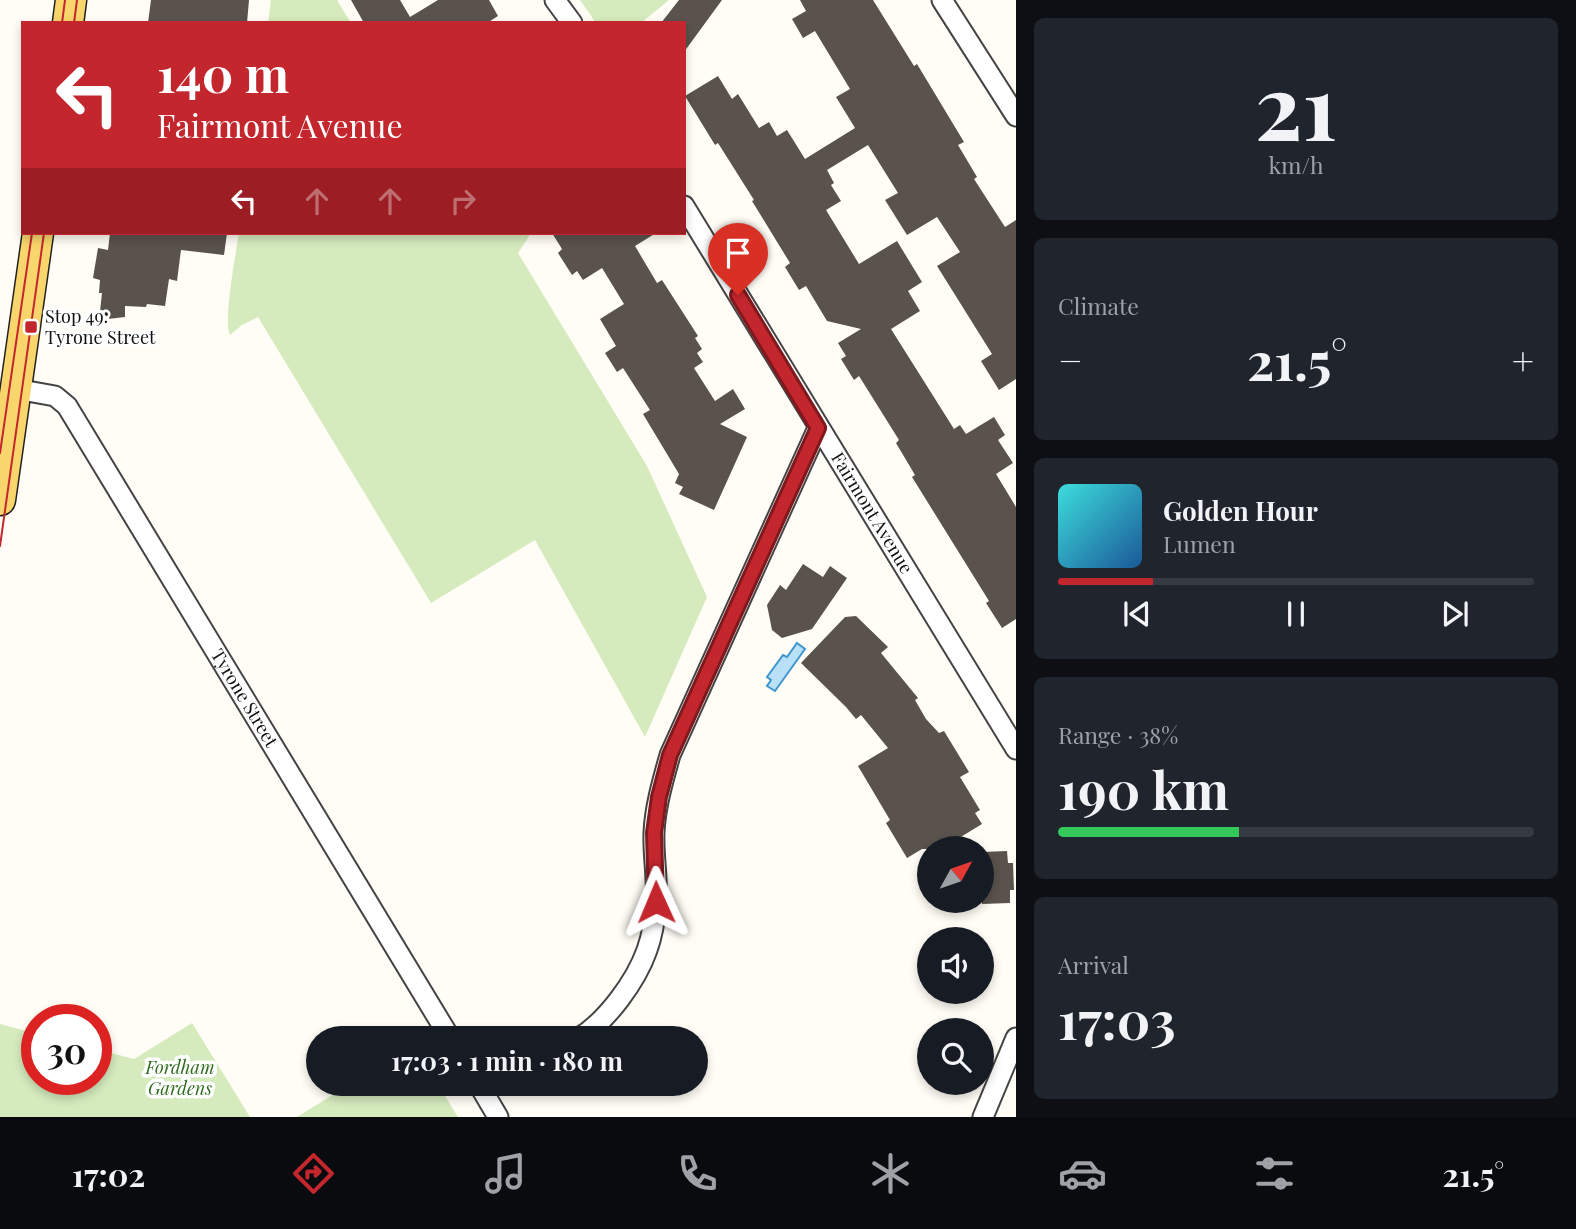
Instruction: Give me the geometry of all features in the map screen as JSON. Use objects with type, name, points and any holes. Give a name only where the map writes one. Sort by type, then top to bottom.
[{"type":"main road","points":[[68,21],[71,0]]},
{"type":"main road","points":[[0,500],[12,369],[38,235]]},
{"type":"street","points":[[555,0],[571,21]]},
{"type":"street","points":[[942,0],[1016,116]]},
{"type":"street","name":"Fairmont Avenue","points":[[686,209],[818,428],[1013,737]]},
{"type":"street","name":"Tyrone Street","points":[[12,369],[67,406],[443,1026]]},
{"type":"street","points":[[594,1026],[621,996],[638,972],[648,949],[656,902],[654,833],[659,797],[670,755],[818,428]]},
{"type":"street","points":[[983,1117],[1016,1038]]},
{"type":"street","points":[[486,1096],[498,1117]]},
{"type":"green space","points":[[271,0],[337,0],[350,21],[268,21]]},
{"type":"green space","points":[[580,0],[669,0],[643,21],[595,21]]},
{"type":"green space","points":[[239,235],[530,235],[518,253],[647,466],[707,597],[645,737],[535,540],[431,603],[258,317],[230,335],[228,316]]},
{"type":"green space","name":"Fordham Gardens","points":[[192,1023],[250,1117],[0,1117],[0,1024],[21,1030],[21,1095],[112,1095],[112,1053],[134,1059]]},
{"type":"green space","points":[[331,1096],[445,1096],[458,1117],[297,1117]]},
{"type":"water","points":[[797,643],[805,649],[775,691],[767,686],[771,680],[767,677],[783,655],[787,657]]},
{"type":"building","points":[[151,0],[249,0],[247,21],[148,21]]},
{"type":"building","points":[[351,0],[400,0],[410,17],[438,0],[489,0],[498,16],[490,21],[363,21]]},
{"type":"building","points":[[679,0],[722,0],[686,49],[686,21],[663,21]]},
{"type":"building","points":[[800,0],[873,0],[914,66],[917,64],[964,142],[958,145],[977,177],[974,179],[1005,227],[1016,220],[1016,379],[999,390],[981,361],[992,354],[937,266],[960,252],[937,217],[907,235],[885,200],[898,193],[868,145],[827,170],[834,183],[831,185],[841,201],[826,210],[859,264],[897,241],[922,282],[908,291],[920,311],[891,329],[954,429],[960,425],[966,434],[994,417],[1005,435],[998,440],[1013,463],[996,474],[1016,507],[1016,619],[1002,628],[986,603],[989,601],[912,477],[915,475],[896,443],[899,440],[859,376],[854,380],[841,359],[846,356],[838,343],[861,329],[827,321],[806,286],[799,290],[785,267],[790,263],[752,201],[754,200],[686,98],[718,76],[732,99],[738,94],[759,128],[769,122],[777,136],[787,130],[805,159],[855,128],[836,97],[850,89],[815,31],[803,38],[792,19],[806,11]]},
{"type":"building","points":[[110,235],[227,235],[224,255],[181,250],[177,281],[169,279],[165,306],[125,306],[125,317],[99,320],[102,293],[99,293],[100,280],[93,278],[98,248],[108,250]]},
{"type":"building","points":[[553,235],[653,235],[635,246],[657,283],[662,280],[698,336],[695,338],[702,349],[697,353],[703,362],[694,368],[715,401],[733,389],[745,409],[720,424],[747,437],[714,510],[679,494],[683,487],[675,483],[679,474],[643,414],[650,410],[623,368],[617,372],[605,353],[616,346],[600,319],[624,304],[602,268],[583,280],[577,271],[572,275],[558,253],[562,249]]},
{"type":"building","points":[[803,564],[823,577],[830,566],[847,578],[812,629],[782,638],[772,630],[767,605],[780,585],[786,590]]},
{"type":"building","points":[[856,616],[888,647],[881,653],[918,698],[915,700],[926,719],[939,733],[944,731],[969,772],[960,777],[980,810],[975,813],[982,824],[962,836],[917,836],[917,852],[907,858],[886,823],[890,820],[858,766],[888,748],[861,715],[856,719],[801,663],[845,617]]},
{"type":"building","points":[[1007,851],[1008,863],[1013,863],[1014,890],[1010,890],[1010,903],[994,904],[994,852]]},
{"type":"tram line","points":[[62,21],[65,0]]},
{"type":"tram line","points":[[74,21],[77,0]]},
{"type":"tram line","points":[[0,453],[32,235]]},
{"type":"tram line","points":[[0,546],[44,235]]},
{"type":"place","name":"Stop 49: Tyrone Street","points":[[31,327]]},
{"type":"route","points":[[656,902],[654,833],[659,797],[670,755],[818,428],[738,295]]}]
